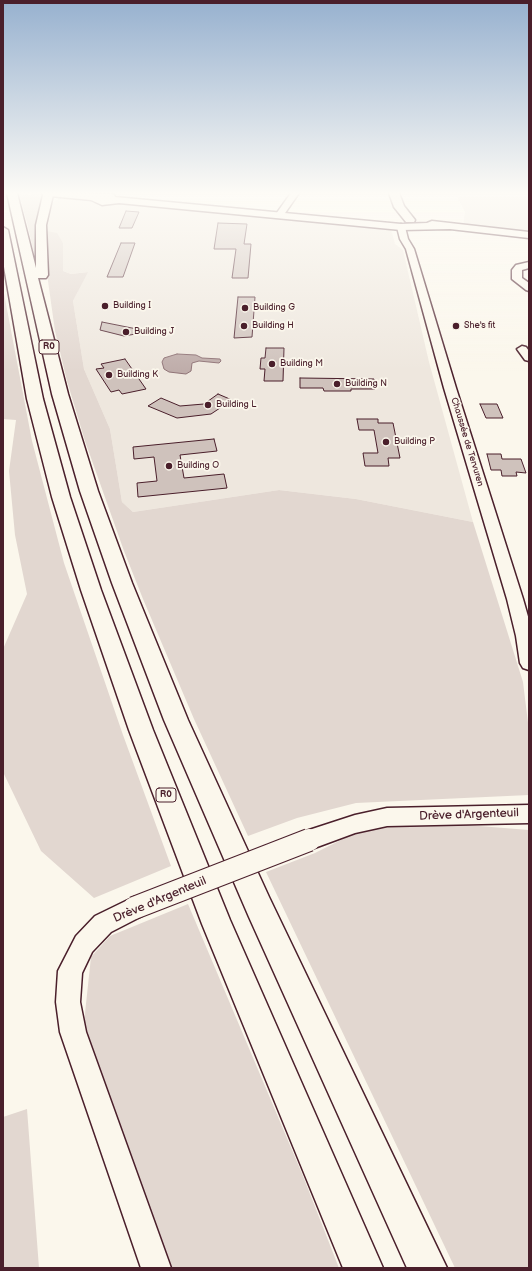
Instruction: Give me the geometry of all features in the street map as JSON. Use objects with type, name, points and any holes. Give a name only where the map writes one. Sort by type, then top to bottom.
[{"type":"highway","name":"R0","points":[[5,252],[7,268],[41,422],[61,497],[91,590],[141,730],[217,924],[364,1268]]},
{"type":"highway","name":"R0","points":[[26,252],[60,394],[87,483],[122,583],[173,713],[259,907],[427,1268]]},
{"type":"highway","points":[[37,299],[43,292],[42,252]]},
{"type":"street","name":"Chaussée de Tervuren","points":[[411,252],[450,388],[522,599],[529,663]]},
{"type":"street","points":[[529,265],[519,267],[517,270],[517,279],[529,288]]},
{"type":"street","name":"Drève d'Argenteuil","points":[[156,1268],[73,1032],[68,1002],[70,972],[84,944],[103,924],[134,908],[309,840],[355,824],[387,817],[529,814]]},
{"type":"shaded area","points":[[34,252],[37,252],[36,262]]},
{"type":"shaded area","points":[[46,252],[63,252],[63,271],[71,274],[88,272],[73,301],[84,369],[110,429],[122,502],[133,512],[279,490],[356,499],[473,522],[523,682],[529,731],[529,795],[356,803],[297,818],[248,836],[194,719],[124,551],[85,441],[67,381],[55,331],[46,267]]},
{"type":"shaded area","points":[[63,252],[404,252],[429,362],[473,522],[356,499],[279,490],[133,512],[122,502],[110,429],[84,369],[73,301],[87,272],[71,274],[63,271]]},
{"type":"shaded area","points":[[3,288],[32,441],[64,563],[123,735],[171,866],[94,898],[41,851],[3,772],[3,649],[27,594],[15,535],[9,471],[16,420],[3,419]]},
{"type":"shaded area","points":[[177,354],[196,355],[202,358],[220,359],[221,361],[219,363],[199,361],[192,363],[191,371],[186,374],[169,372],[164,369],[162,362],[164,358]]},
{"type":"shaded area","points":[[454,824],[529,830],[529,1268],[455,1268],[266,872],[315,853],[355,833],[385,826]]},
{"type":"shaded area","points":[[188,904],[303,1176],[339,1268],[164,1268],[83,1032],[91,957],[110,936]]},
{"type":"shaded area","points":[[27,1109],[39,1268],[3,1268],[3,1117]]},
{"type":"building","points":[[117,252],[132,252],[123,277],[107,277]]},
{"type":"building","points":[[236,252],[250,252],[248,278],[232,278]]},
{"type":"building","points":[[238,297],[255,297],[252,337],[234,338]]},
{"type":"building","points":[[102,322],[147,332],[124,336],[100,330]]},
{"type":"building","name":"Building M","points":[[266,348],[284,348],[283,381],[264,381],[265,369],[260,369],[261,358],[265,358]]},
{"type":"building","name":"Building K","points":[[125,359],[146,389],[122,394],[119,390],[111,392],[96,369],[104,368],[101,364]]},
{"type":"building","name":"Building N","points":[[300,378],[374,379],[375,389],[324,391],[323,388],[300,388]]},
{"type":"building","name":"Building L","points":[[218,394],[232,400],[211,414],[177,418],[148,406],[161,398],[180,406],[204,404]]},
{"type":"building","points":[[480,404],[497,404],[503,418],[486,418]]},
{"type":"building","name":"Building P","points":[[357,419],[378,419],[378,423],[393,423],[400,458],[388,458],[389,466],[365,466],[363,453],[378,453],[374,430],[359,430]]},
{"type":"building","name":"Building O","points":[[214,439],[217,451],[180,455],[184,478],[224,474],[227,488],[138,497],[137,483],[157,481],[154,457],[134,459],[133,447]]},
{"type":"building","points":[[487,454],[501,454],[502,459],[521,459],[526,473],[516,472],[517,476],[502,476],[501,470],[491,470]]},
{"type":"place","name":"Building I","points":[[105,306]]},
{"type":"place","name":"Building G","points":[[245,308]]},
{"type":"place","name":"Building H","points":[[244,326]]},
{"type":"place","name":"She's fit","points":[[456,326]]},
{"type":"place","name":"Building J","points":[[126,332]]},
{"type":"place","name":"Building M","points":[[272,364]]},
{"type":"place","name":"Building K","points":[[109,375]]},
{"type":"place","name":"Building N","points":[[337,384]]},
{"type":"place","name":"Building L","points":[[208,405]]},
{"type":"place","name":"Building P","points":[[386,442]]},
{"type":"place","name":"Building O","points":[[169,466]]}]
